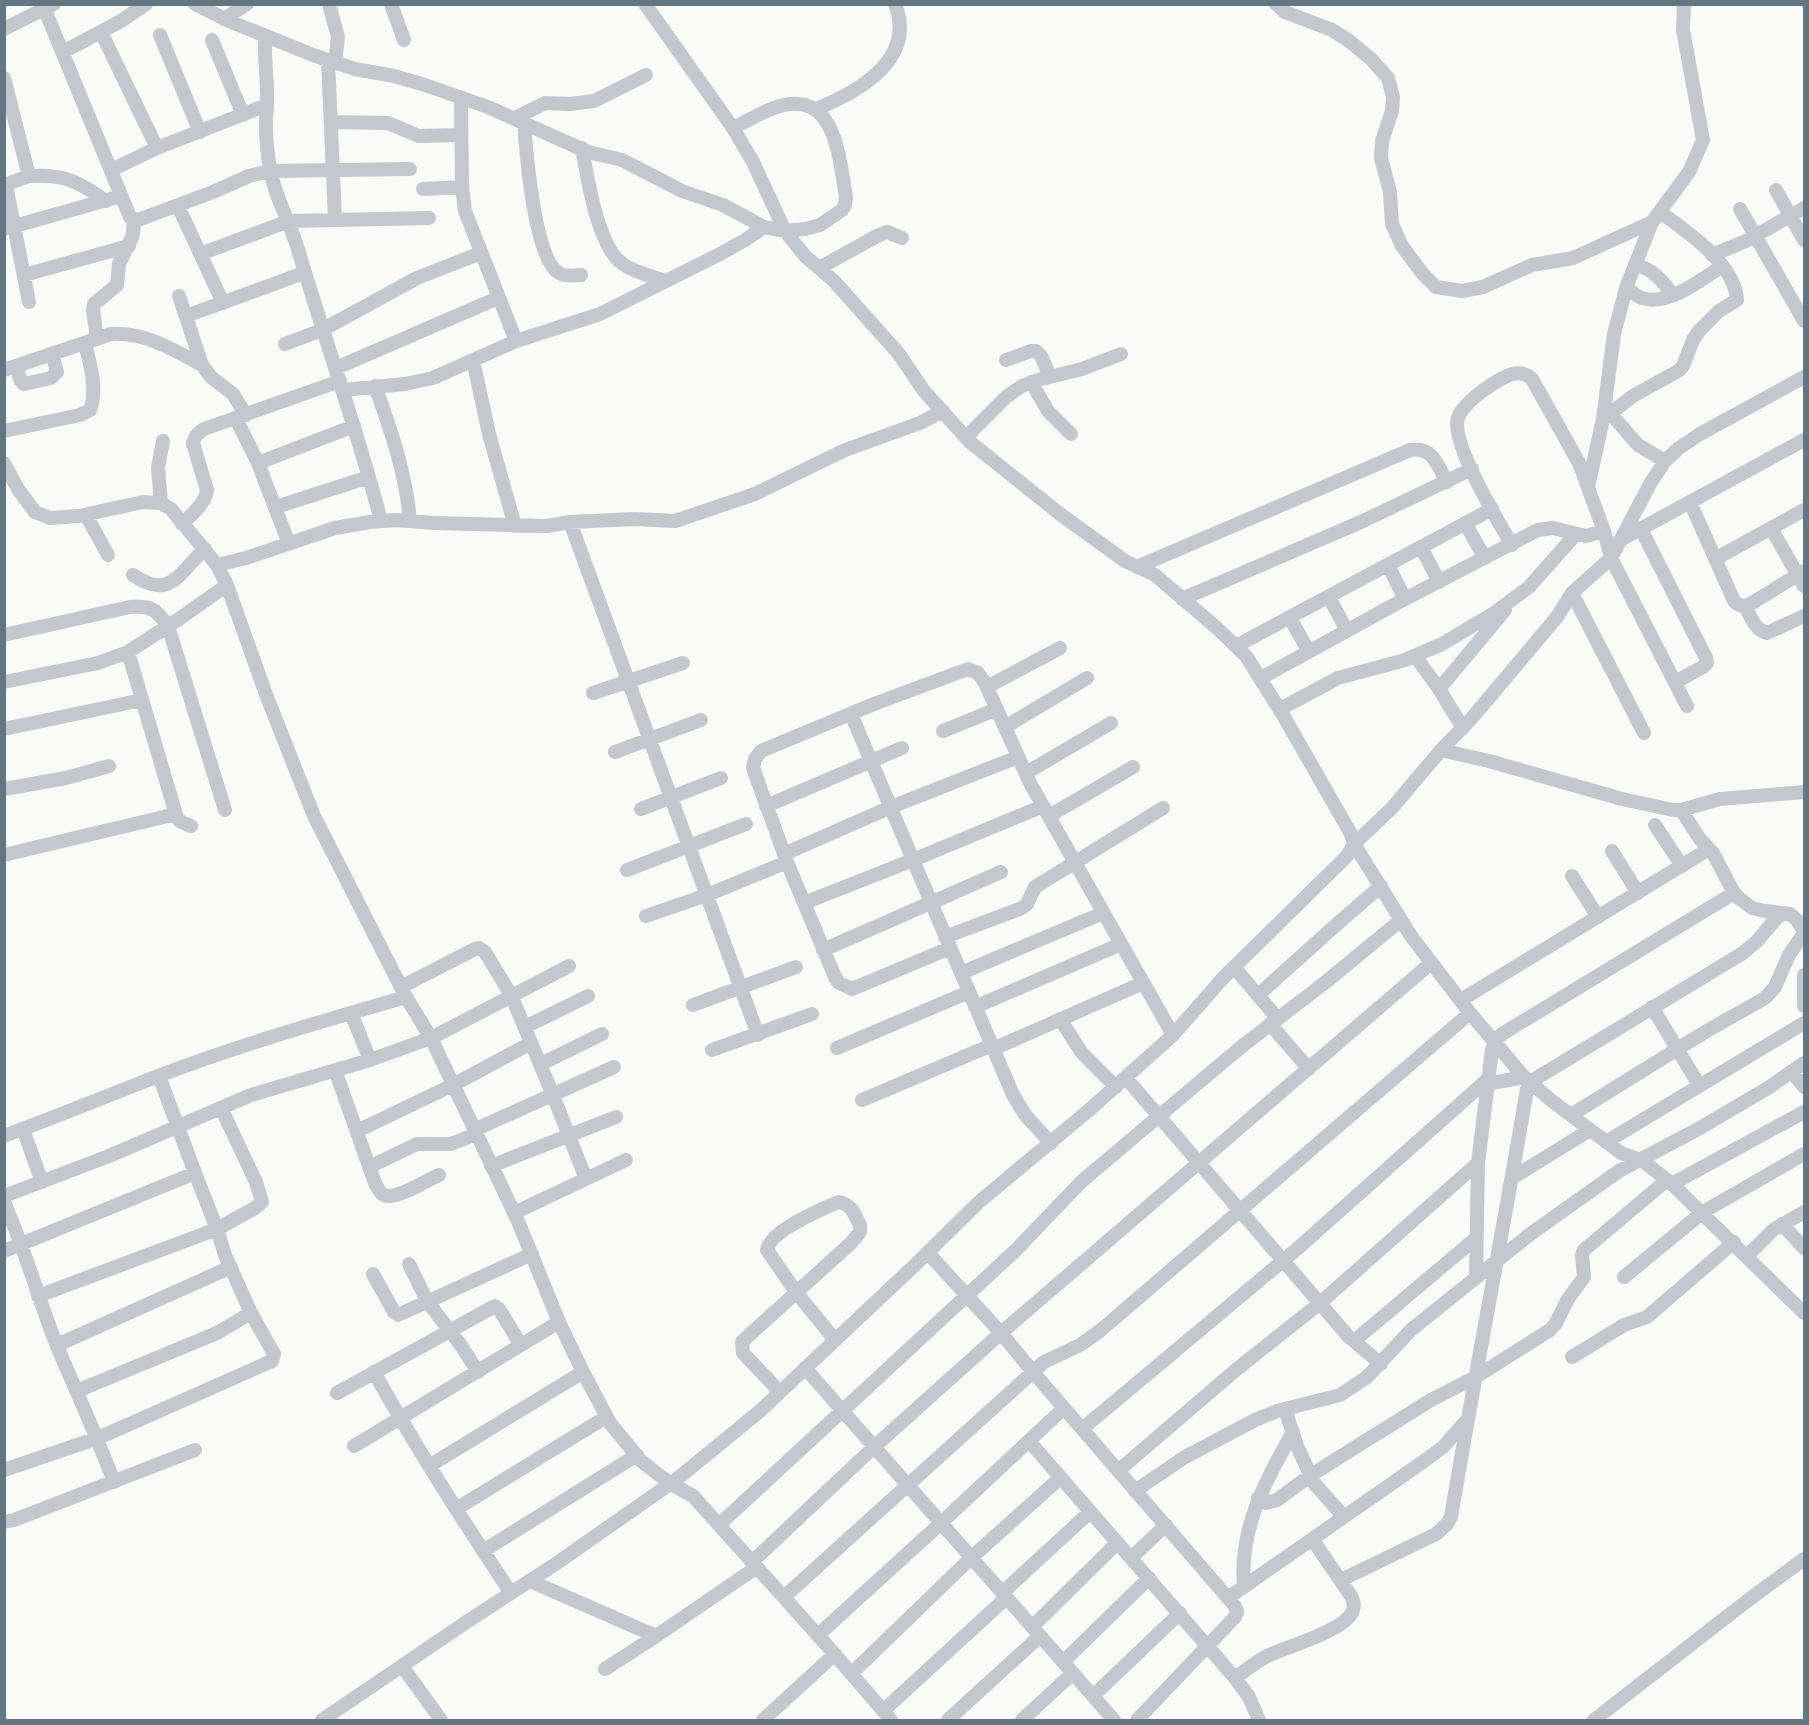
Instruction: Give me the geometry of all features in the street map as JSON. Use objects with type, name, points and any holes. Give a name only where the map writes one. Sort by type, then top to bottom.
[{"type":"street","points":[[63,52],[121,21],[146,4]]},
{"type":"street","points":[[195,4],[224,19],[331,61],[355,69],[394,76],[461,98],[519,120],[582,148],[622,160],[682,191],[723,206],[764,227],[785,231],[820,225],[832,218],[845,205],[845,188],[832,132],[816,109],[806,104],[795,103],[777,106],[733,128]]},
{"type":"street","points":[[224,19],[247,4]]},
{"type":"street","points":[[329,4],[338,38],[331,61],[335,219]]},
{"type":"street","points":[[392,4],[404,40]]},
{"type":"street","points":[[645,4],[733,128],[753,162],[785,231],[805,256],[834,280],[899,354],[924,391],[942,411],[966,437],[1060,514],[1125,561],[1155,575],[1246,656],[1280,709],[1351,834],[1354,844],[1401,920],[1470,1013],[1527,1080],[1620,1153],[1638,1159],[1670,1182],[1734,1242],[1804,1313]]},
{"type":"street","points":[[816,109],[869,81],[882,68],[894,52],[898,39],[898,13],[895,4]]},
{"type":"street","points":[[1276,4],[1285,12],[1340,35],[1371,58],[1388,78],[1392,87],[1393,104],[1381,158],[1390,192],[1392,224],[1402,246],[1423,274],[1436,286],[1462,291],[1483,286],[1532,265],[1573,258],[1656,217]]},
{"type":"street","points":[[1588,487],[1606,416],[1614,334],[1626,288],[1656,217],[1689,172],[1703,140],[1683,30],[1684,4]]},
{"type":"street","points":[[4,29],[50,7],[63,52],[121,196],[130,217],[134,219],[138,220],[178,206],[249,176],[270,171],[410,169]]},
{"type":"street","points":[[101,32],[158,148]]},
{"type":"street","points":[[160,35],[200,132]]},
{"type":"street","points":[[265,36],[266,140],[270,171],[289,221],[354,426],[381,521]]},
{"type":"street","points":[[212,40],[243,115]]},
{"type":"street","points":[[519,120],[545,103],[570,104],[594,100],[646,75]]},
{"type":"street","points":[[4,78],[29,176]]},
{"type":"street","points":[[461,98],[462,187],[465,211],[516,341]]},
{"type":"street","points":[[111,170],[158,148],[267,105]]},
{"type":"street","points":[[519,120],[531,200],[547,255],[553,268],[559,273],[582,275]]},
{"type":"street","points":[[331,122],[388,123],[419,136],[461,135]]},
{"type":"street","points":[[582,148],[591,198],[604,236],[614,255],[626,266],[666,281]]},
{"type":"street","points":[[29,302],[10,227],[5,185],[29,176],[52,174],[68,178],[106,201]]},
{"type":"street","points":[[423,189],[462,187]]},
{"type":"street","points":[[1776,190],[1804,240]]},
{"type":"street","points":[[10,227],[121,196]]},
{"type":"street","points":[[178,206],[223,303]]},
{"type":"street","points":[[1712,255],[1755,236],[1804,208]]},
{"type":"street","points":[[1740,209],[1804,321]]},
{"type":"street","points":[[1606,416],[1633,396],[1678,371],[1683,366],[1699,331],[1719,311],[1737,300],[1737,290],[1712,255],[1692,236],[1656,217]]},
{"type":"street","points":[[200,254],[289,221],[429,218]]},
{"type":"street","points":[[4,431],[80,415],[90,410],[93,389],[91,341],[94,303],[117,285],[119,264],[133,235],[134,219]]},
{"type":"street","points":[[339,380],[375,386],[419,382],[433,378],[516,341],[600,314],[745,240],[764,227]]},
{"type":"street","points":[[819,268],[879,234],[887,232],[902,238]]},
{"type":"street","points":[[24,275],[129,246]]},
{"type":"street","points":[[285,344],[322,330],[417,278],[481,253]]},
{"type":"street","points":[[1635,264],[1651,269],[1673,295]]},
{"type":"street","points":[[1626,288],[1641,298],[1655,300],[1673,295],[1702,280],[1722,266]]},
{"type":"street","points":[[186,316],[304,273]]},
{"type":"street","points":[[179,296],[202,364],[211,377],[233,394],[289,544]]},
{"type":"street","points":[[182,524],[206,496],[207,490],[193,443],[194,437],[204,429],[339,380],[498,298]]},
{"type":"street","points":[[52,354],[57,372],[51,378],[24,384],[10,368],[111,334],[126,333],[144,336],[202,364]]},
{"type":"street","points":[[1006,360],[1036,351],[1041,356],[1050,376]]},
{"type":"street","points":[[966,437],[1006,397],[1031,382],[1082,369],[1121,354]]},
{"type":"street","points":[[473,360],[489,434],[515,526]]},
{"type":"street","points":[[1512,545],[1472,469],[1459,440],[1456,427],[1461,411],[1482,391],[1518,372],[1532,379],[1571,448],[1588,487],[1611,558],[1687,706]]},
{"type":"street","points":[[331,1718],[402,1666],[671,1484],[760,1411],[979,1202],[1051,1143],[1173,1035],[1234,967],[1328,877],[1352,851],[1354,844],[1392,808],[1523,660],[1557,617],[1572,593],[1611,558],[1650,484],[1665,461],[1678,448],[1804,377]]},
{"type":"street","points":[[1031,382],[1048,411],[1071,434]]},
{"type":"street","points":[[375,386],[401,465],[408,497],[410,521]]},
{"type":"street","points":[[218,565],[335,528],[381,521],[546,526],[570,522],[635,519],[675,521],[755,494],[844,450],[920,423],[942,411]]},
{"type":"street","points":[[1606,416],[1638,445],[1665,461]]},
{"type":"street","points":[[258,463],[354,426]]},
{"type":"street","points":[[1622,539],[1804,440]]},
{"type":"street","points":[[161,503],[158,468],[163,441]]},
{"type":"street","points":[[1137,567],[1410,450],[1420,448],[1427,451],[1447,482]]},
{"type":"street","points":[[4,463],[18,489],[35,512],[50,518],[86,515],[143,502],[161,503],[171,509],[218,565],[314,816],[404,992],[431,1038],[514,1213],[560,1322],[606,1417],[637,1455],[671,1484],[693,1496],[720,1524],[887,1716],[1004,1595],[1090,1512]]},
{"type":"street","points":[[1182,599],[1472,469]]},
{"type":"street","points":[[276,507],[369,477]]},
{"type":"street","points":[[1690,502],[1738,606],[1745,606],[1802,577],[1771,528]]},
{"type":"street","points":[[1236,646],[1492,509]]},
{"type":"street","points":[[1715,559],[1804,510]]},
{"type":"street","points":[[86,515],[108,555]]},
{"type":"street","points":[[570,522],[758,1035]]},
{"type":"street","points":[[1466,524],[1485,558]]},
{"type":"street","points":[[1261,678],[1405,599],[1545,528],[1586,536],[1604,531]]},
{"type":"street","points":[[1641,529],[1706,658],[1707,663],[1703,667],[1675,682]]},
{"type":"street","points":[[1280,709],[1338,678],[1405,660],[1442,644],[1515,599],[1529,587],[1576,534]]},
{"type":"street","points":[[1421,547],[1439,582]]},
{"type":"street","points":[[132,575],[147,585],[157,586],[170,582],[179,578],[205,549]]},
{"type":"street","points":[[1388,565],[1405,599]]},
{"type":"street","points":[[4,682],[98,663],[128,652],[226,585]]},
{"type":"street","points":[[1572,593],[1644,733]]},
{"type":"street","points":[[1329,597],[1347,631]]},
{"type":"street","points":[[1439,689],[1515,599]]},
{"type":"street","points":[[1745,606],[1761,632],[1767,633],[1804,616]]},
{"type":"street","points":[[4,635],[130,607],[148,607],[162,617],[168,626],[225,810]]},
{"type":"street","points":[[1290,618],[1309,652]]},
{"type":"street","points":[[987,687],[1060,648]]},
{"type":"street","points":[[128,652],[176,814],[181,822],[190,826]]},
{"type":"street","points":[[1415,656],[1463,728]]},
{"type":"street","points":[[593,693],[683,663]]},
{"type":"street","points":[[1163,808],[1076,864],[1035,887],[1027,904],[1022,908],[852,989],[839,983],[823,950],[785,858],[753,768],[754,759],[761,752],[968,669],[978,673],[987,687],[1018,757],[1046,811],[1076,864],[1103,913],[1173,1035]]},
{"type":"street","points":[[1005,727],[1087,678]]},
{"type":"street","points":[[4,729],[142,700]]},
{"type":"street","points":[[943,731],[996,709]]},
{"type":"street","points":[[851,714],[1013,1095],[1026,1116],[1051,1143]]},
{"type":"street","points":[[615,752],[701,720]]},
{"type":"street","points":[[1026,773],[1111,723]]},
{"type":"street","points":[[766,806],[902,748]]},
{"type":"street","points":[[1441,750],[1653,806],[1681,810],[1720,799],[1804,792]]},
{"type":"street","points":[[646,916],[707,895],[891,807],[1018,757]]},
{"type":"street","points":[[4,789],[66,778],[108,766]]},
{"type":"street","points":[[804,903],[1046,811],[1133,767]]},
{"type":"street","points":[[641,809],[721,778]]},
{"type":"street","points":[[1570,1115],[1678,1048],[1765,998],[1775,987],[1789,955],[1804,933],[1797,920],[1790,915],[1752,908],[1734,893],[1709,849],[1681,810]]},
{"type":"street","points":[[4,855],[176,814]]},
{"type":"street","points":[[627,870],[746,824]]},
{"type":"street","points":[[1655,825],[1682,866]]},
{"type":"street","points":[[1461,1000],[1709,849]]},
{"type":"street","points":[[1612,851],[1638,893]]},
{"type":"street","points":[[823,950],[1000,872]]},
{"type":"street","points":[[1572,876],[1598,917]]},
{"type":"street","points":[[1258,995],[1381,886]]},
{"type":"street","points":[[1476,1277],[1478,1163],[1487,1082],[1495,1041],[1502,1034],[1734,893]]},
{"type":"street","points":[[961,973],[1103,913]]},
{"type":"street","points":[[1082,1429],[1283,1260],[1487,1082],[1527,1080],[1743,953],[1781,914]]},
{"type":"street","points":[[720,1524],[1016,1250],[1082,1181],[1401,920]]},
{"type":"street","points":[[975,1007],[1121,944]]},
{"type":"street","points":[[4,1136],[159,1076],[351,1013],[404,992],[479,948],[492,961],[511,995],[586,1179]]},
{"type":"street","points":[[605,1669],[656,1636],[754,1564],[874,1447],[1001,1333],[1431,963]]},
{"type":"street","points":[[4,1196],[251,1095],[370,1060],[431,1038],[569,966]]},
{"type":"street","points":[[1234,967],[1258,995],[1274,1022],[1309,1069]]},
{"type":"street","points":[[693,1005],[796,968]]},
{"type":"street","points":[[1804,975],[1804,1006]]},
{"type":"street","points":[[862,1101],[1143,983]]},
{"type":"street","points":[[837,1048],[969,992]]},
{"type":"street","points":[[525,1027],[588,996]]},
{"type":"street","points":[[1652,1007],[1699,1085]]},
{"type":"street","points":[[351,1013],[370,1060]]},
{"type":"street","points":[[784,1597],[1032,1372],[1054,1356],[1080,1345],[1101,1330],[1470,1013]]},
{"type":"street","points":[[712,1050],[812,1014]]},
{"type":"street","points":[[1060,1019],[1082,1053],[1121,1082],[1158,1117],[1354,1341],[1381,1364]]},
{"type":"street","points":[[1606,1142],[1804,1023]]},
{"type":"street","points":[[540,1064],[602,1034]]},
{"type":"street","points":[[357,1131],[453,1085],[531,1042]]},
{"type":"street","points":[[1135,1491],[1185,1457],[1255,1420],[1285,1409],[1340,1395],[1367,1377],[1411,1330],[1529,1235],[1638,1159],[1684,1137],[1804,1063]]},
{"type":"street","points":[[369,1167],[417,1144],[451,1144],[614,1067]]},
{"type":"street","points":[[335,1070],[380,1193],[387,1196],[398,1194],[439,1175]]},
{"type":"street","points":[[1792,1072],[1804,1087]]},
{"type":"street","points":[[4,1470],[98,1438],[272,1361],[274,1354],[251,1314],[231,1267],[159,1076]]},
{"type":"street","points":[[1341,1580],[1436,1534],[1447,1524],[1451,1516],[1474,1378],[1512,1178],[1527,1080]]},
{"type":"street","points":[[39,1296],[217,1228],[262,1202],[256,1182],[221,1108]]},
{"type":"street","points":[[1258,1498],[1266,1503],[1277,1500],[1311,1475],[1431,1400],[1474,1378],[1550,1330],[1584,1277],[1582,1255],[1584,1250],[1670,1182],[1804,1112]]},
{"type":"street","points":[[492,1166],[568,1134],[616,1117]]},
{"type":"street","points":[[23,1129],[42,1182]]},
{"type":"street","points":[[1512,1178],[1590,1130]]},
{"type":"street","points":[[1624,1277],[1702,1212],[1804,1154]]},
{"type":"street","points":[[514,1213],[626,1160]]},
{"type":"street","points":[[1118,1471],[1237,1369],[1320,1303],[1478,1163]]},
{"type":"street","points":[[4,1251],[195,1173]]},
{"type":"street","points":[[4,1202],[23,1245],[57,1345],[98,1438],[114,1482]]},
{"type":"street","points":[[780,1392],[747,1358],[741,1347],[746,1338],[796,1293],[851,1244],[860,1232],[860,1225],[854,1212],[843,1202],[838,1202],[800,1220],[778,1234],[768,1245],[770,1257],[796,1293],[835,1340]]},
{"type":"street","points":[[1747,1256],[1773,1230],[1804,1212]]},
{"type":"street","points":[[1782,1224],[1804,1248]]},
{"type":"street","points":[[1354,1341],[1475,1239]]},
{"type":"street","points":[[1572,1357],[1624,1325],[1647,1317],[1734,1242]]},
{"type":"street","points":[[927,1252],[1001,1333],[1032,1372],[1229,1597],[1237,1611],[1235,1617],[1137,1720]]},
{"type":"street","points":[[373,1274],[394,1312],[398,1315],[532,1254]]},
{"type":"street","points":[[409,1264],[427,1301],[477,1372]]},
{"type":"street","points":[[57,1345],[231,1267]]},
{"type":"street","points":[[337,1393],[491,1308],[497,1307],[521,1345]]},
{"type":"street","points":[[77,1391],[217,1333],[251,1314]]},
{"type":"street","points":[[354,1446],[560,1322]]},
{"type":"street","points":[[805,1368],[1109,1715],[1094,1720]]},
{"type":"street","points":[[374,1372],[429,1466],[511,1593]]},
{"type":"street","points":[[429,1466],[584,1372]]},
{"type":"street","points":[[818,1635],[1064,1408]]},
{"type":"street","points":[[1285,1409],[1314,1483],[1344,1516]]},
{"type":"street","points":[[456,1509],[606,1417]]},
{"type":"street","points":[[1229,1597],[1435,1453],[1467,1421]]},
{"type":"street","points":[[1244,1587],[1242,1566],[1247,1529],[1266,1478],[1293,1432]]},
{"type":"street","points":[[1029,1441],[1209,1645],[1249,1697],[1256,1719]]},
{"type":"street","points":[[4,1522],[195,1450]]},
{"type":"street","points":[[483,1551],[637,1455]]},
{"type":"street","points":[[851,1674],[971,1558],[1060,1478]]},
{"type":"street","points":[[1131,1558],[1166,1525]]},
{"type":"street","points":[[1235,1678],[1267,1656],[1301,1644],[1336,1627],[1350,1617],[1354,1604],[1341,1580],[1312,1539]]},
{"type":"street","points":[[948,1720],[1036,1631],[1117,1543]]},
{"type":"street","points":[[1594,1720],[1804,1559]]},
{"type":"street","points":[[1063,1662],[1149,1578]]},
{"type":"street","points":[[530,1581],[656,1636]]},
{"type":"street","points":[[1093,1696],[1180,1613]]},
{"type":"street","points":[[763,1720],[835,1654]]},
{"type":"street","points":[[402,1666],[441,1720]]},
{"type":"street","points":[[1022,1720],[1073,1673]]}]
